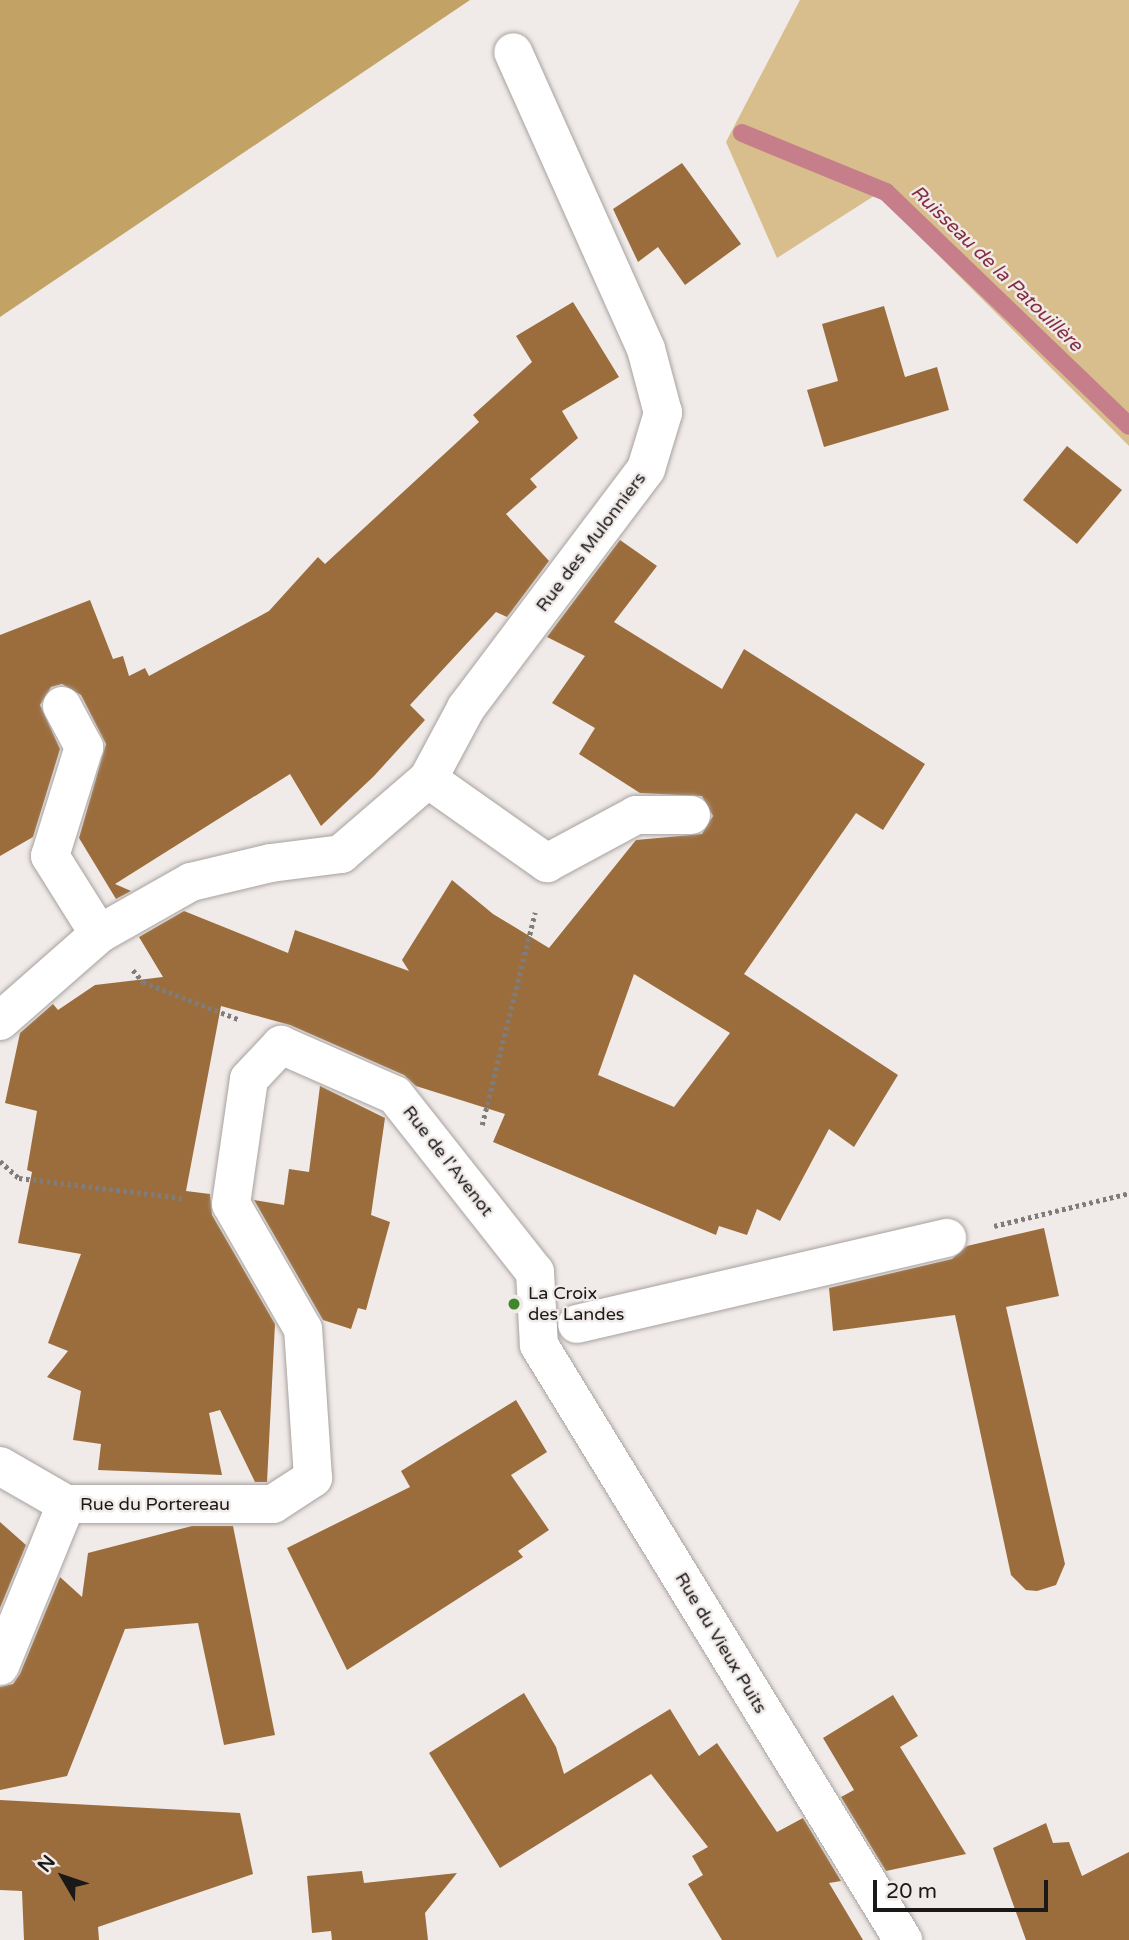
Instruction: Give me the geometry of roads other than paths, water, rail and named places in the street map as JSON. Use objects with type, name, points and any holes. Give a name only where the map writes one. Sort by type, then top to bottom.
[{"type":"street","name":"Rue des Mulonniers","points":[[0,1021],[99,933],[191,882],[271,863],[341,854],[428,779],[466,708],[646,469],[663,413],[646,349],[513,52]]},
{"type":"street","points":[[62,706],[84,747],[50,856],[99,933]]},
{"type":"street","points":[[428,779],[547,863],[636,815],[691,816]]},
{"type":"street","name":"Rue de l'Avenot","points":[[313,1478],[303,1329],[231,1204],[249,1079],[281,1045],[395,1095],[419,1122],[535,1272],[539,1345]]},
{"type":"street","points":[[577,1324],[947,1238]]},
{"type":"street","name":"Rue du Vieux Puits","points":[[539,1345],[903,1940]]},
{"type":"street","name":"Rue du Portereau","points":[[0,1466],[66,1503],[273,1504],[313,1478]]},
{"type":"street","points":[[0,1666],[66,1503]]},
{"type":"waterway","name":"Ruisseau de la Patouillère","points":[[742,133],[886,192],[1129,426]]},
{"type":"place","name":"La Croix des Landes","points":[[514,1304]]}]
